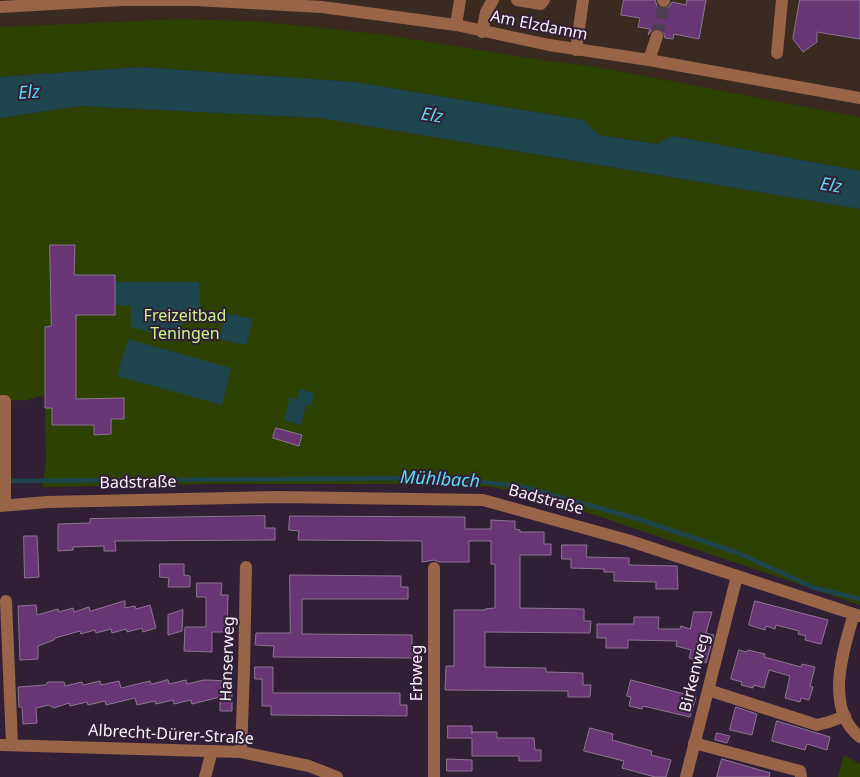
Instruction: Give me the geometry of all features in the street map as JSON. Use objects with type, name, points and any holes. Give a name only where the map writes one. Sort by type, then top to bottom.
[{"type":"street","name":"Am Elzdamm","points":[[0,7],[122,0],[322,4],[456,25],[482,32],[576,50],[649,60],[860,98]]},
{"type":"street","points":[[456,25],[460,0]]},
{"type":"street","points":[[482,32],[486,12],[492,0]]},
{"type":"street","points":[[517,0],[541,4],[544,0]]},
{"type":"street","points":[[576,50],[583,0]]},
{"type":"street","points":[[777,52],[782,0]]},
{"type":"street","points":[[649,60],[657,36]]},
{"type":"street","points":[[0,401],[5,401],[6,491],[3,506]]},
{"type":"street","name":"Badstraße","points":[[3,506],[47,502],[277,497],[484,500],[612,535],[857,615]]},
{"type":"street","name":"Hanserweg","points":[[241,752],[246,566]]},
{"type":"street","name":"Erbweg","points":[[434,568],[434,777]]},
{"type":"street","name":"Birkenweg","points":[[686,777],[737,576]]},
{"type":"street","points":[[6,601],[6,745]]},
{"type":"street","points":[[857,615],[847,637],[839,674],[838,692],[845,716],[852,731],[860,737]]},
{"type":"street","points":[[708,690],[817,725],[845,716]]},
{"type":"street","points":[[694,743],[800,770],[801,777]]},
{"type":"street","name":"Albrecht-Dürer-Straße","points":[[6,745],[241,752],[308,766],[338,777]]},
{"type":"street","points":[[205,777],[212,751]]},
{"type":"shaded area","points":[[0,0],[860,0],[860,117],[592,66],[542,60],[388,35],[255,21],[178,19],[0,27]]},
{"type":"green space","points":[[178,19],[255,21],[388,35],[542,60],[592,66],[860,117],[860,171],[672,136],[657,144],[598,135],[584,120],[355,82],[139,67],[0,77],[0,27]]},
{"type":"green space","name":"Freizeitbad Teningen","points":[[80,106],[320,118],[860,209],[860,605],[595,515],[523,493],[491,487],[422,484],[213,484],[42,487],[46,462],[45,395],[27,400],[0,401],[0,118]]},
{"type":"green space","points":[[844,755],[860,764],[860,777],[838,777]]},
{"type":"water","name":"Elz","points":[[139,67],[355,82],[584,120],[598,135],[657,144],[672,136],[860,171],[860,209],[320,118],[80,106],[0,118],[0,77]]},
{"type":"water","points":[[115,282],[199,282],[201,314],[185,314],[178,339],[131,327],[131,306],[115,305]]},
{"type":"water","points":[[226,313],[253,319],[246,345],[219,339]]},
{"type":"water","points":[[128,339],[231,368],[222,405],[117,376]]},
{"type":"water","points":[[300,389],[314,393],[311,406],[306,405],[301,425],[284,420],[290,397],[297,399]]},
{"type":"building","points":[[624,0],[655,0],[657,6],[662,9],[669,7],[672,2],[686,5],[687,0],[706,0],[699,39],[674,34],[673,39],[665,38],[663,31],[659,28],[652,30],[648,35],[650,29],[638,27],[640,18],[621,15]]},
{"type":"building","points":[[800,0],[860,0],[860,39],[817,32],[817,42],[803,52],[793,39]]},
{"type":"building","points":[[50,245],[75,245],[74,275],[115,275],[115,315],[76,315],[76,399],[124,398],[124,419],[111,419],[111,434],[94,435],[94,425],[52,425],[52,408],[45,408],[45,327],[51,326]]},
{"type":"building","points":[[276,428],[302,435],[299,446],[273,438]]},
{"type":"building","points":[[265,516],[265,528],[275,528],[275,540],[115,541],[116,551],[104,551],[104,546],[73,547],[73,550],[58,551],[58,524],[90,523],[90,519]]},
{"type":"building","points":[[290,516],[465,517],[465,529],[491,529],[491,520],[515,521],[515,529],[520,530],[520,532],[544,532],[544,544],[551,544],[551,555],[520,555],[520,608],[584,609],[584,621],[591,621],[590,633],[485,632],[485,667],[546,668],[546,672],[583,673],[583,685],[591,685],[590,697],[568,697],[568,691],[445,690],[446,666],[454,666],[454,610],[485,610],[495,608],[495,564],[491,564],[491,541],[469,541],[469,562],[439,562],[434,560],[422,562],[422,541],[298,540],[299,531],[289,530]]},
{"type":"building","points":[[24,536],[37,536],[39,577],[25,578]]},
{"type":"building","points":[[562,545],[587,545],[586,557],[629,558],[629,565],[677,566],[678,589],[656,589],[656,582],[614,581],[614,572],[604,572],[604,569],[571,568],[571,559],[562,559]]},
{"type":"building","points":[[160,564],[184,564],[184,575],[190,576],[190,587],[168,587],[169,578],[160,577]]},
{"type":"building","points":[[290,575],[401,576],[401,587],[408,587],[408,599],[302,599],[302,634],[412,635],[412,646],[419,646],[419,658],[273,657],[274,646],[255,645],[256,633],[290,633]]},
{"type":"building","points":[[197,583],[222,583],[221,595],[228,595],[227,632],[212,632],[212,652],[184,651],[185,627],[206,627],[206,597],[197,597]]},
{"type":"building","points":[[125,601],[125,608],[135,606],[136,609],[150,605],[156,628],[143,632],[142,628],[127,632],[126,629],[112,633],[111,629],[96,633],[95,630],[81,634],[80,631],[55,638],[38,646],[38,659],[20,660],[18,606],[36,605],[37,615],[58,609],[59,612],[73,608],[74,612],[89,607],[90,611]]},
{"type":"building","points":[[755,601],[828,620],[821,644],[805,640],[806,636],[798,634],[799,631],[776,625],[775,629],[766,626],[765,630],[749,625]]},
{"type":"building","points":[[183,610],[182,631],[168,635],[168,615]]},
{"type":"building","points":[[694,612],[712,612],[706,633],[714,635],[706,663],[689,658],[691,650],[676,646],[677,641],[628,640],[628,648],[606,648],[606,638],[597,638],[597,624],[634,624],[634,617],[659,617],[658,629],[680,629],[681,626],[690,629]]},
{"type":"building","points":[[739,650],[765,654],[764,657],[801,667],[802,664],[815,667],[810,686],[813,687],[809,700],[801,698],[800,702],[785,698],[790,676],[769,670],[764,688],[754,685],[753,688],[741,685],[742,682],[731,679]]},
{"type":"building","points":[[255,667],[273,667],[273,693],[400,693],[400,705],[407,705],[407,716],[271,715],[271,706],[262,706],[262,679],[255,679]]},
{"type":"building","points":[[168,680],[169,684],[186,680],[187,684],[204,680],[232,681],[232,711],[220,711],[220,697],[192,704],[191,700],[174,704],[173,700],[156,704],[155,701],[137,705],[135,698],[106,705],[105,701],[88,705],[87,702],[70,706],[69,703],[54,708],[49,705],[36,708],[37,723],[23,724],[22,707],[19,707],[18,687],[45,685],[48,682],[64,682],[65,686],[82,682],[83,685],[100,681],[101,685],[119,681],[121,688],[150,681],[151,684]]},
{"type":"building","points":[[631,680],[696,697],[690,717],[643,706],[642,709],[629,706],[631,697],[627,696]]},
{"type":"building","points":[[736,707],[757,714],[752,735],[730,730]]},
{"type":"building","points":[[777,721],[830,737],[827,750],[807,744],[805,750],[772,741]]},
{"type":"building","points":[[448,726],[472,726],[472,732],[497,732],[497,738],[534,738],[535,750],[541,750],[541,761],[519,761],[519,756],[472,756],[472,738],[448,738]]},
{"type":"building","points":[[590,728],[613,734],[612,740],[652,751],[651,755],[671,760],[666,777],[655,777],[622,768],[624,761],[584,751]]},
{"type":"building","points":[[717,733],[730,736],[727,743],[715,740]]},
{"type":"building","points":[[447,759],[472,760],[472,771],[447,771]]},
{"type":"building","points":[[722,759],[770,773],[769,777],[717,777]]},
{"type":"waterway","name":"Mühlbach","points":[[6,481],[441,478],[520,486],[638,519],[738,553],[815,588],[860,599]]},
{"type":"tunnel","points":[[657,36],[664,1]]}]
